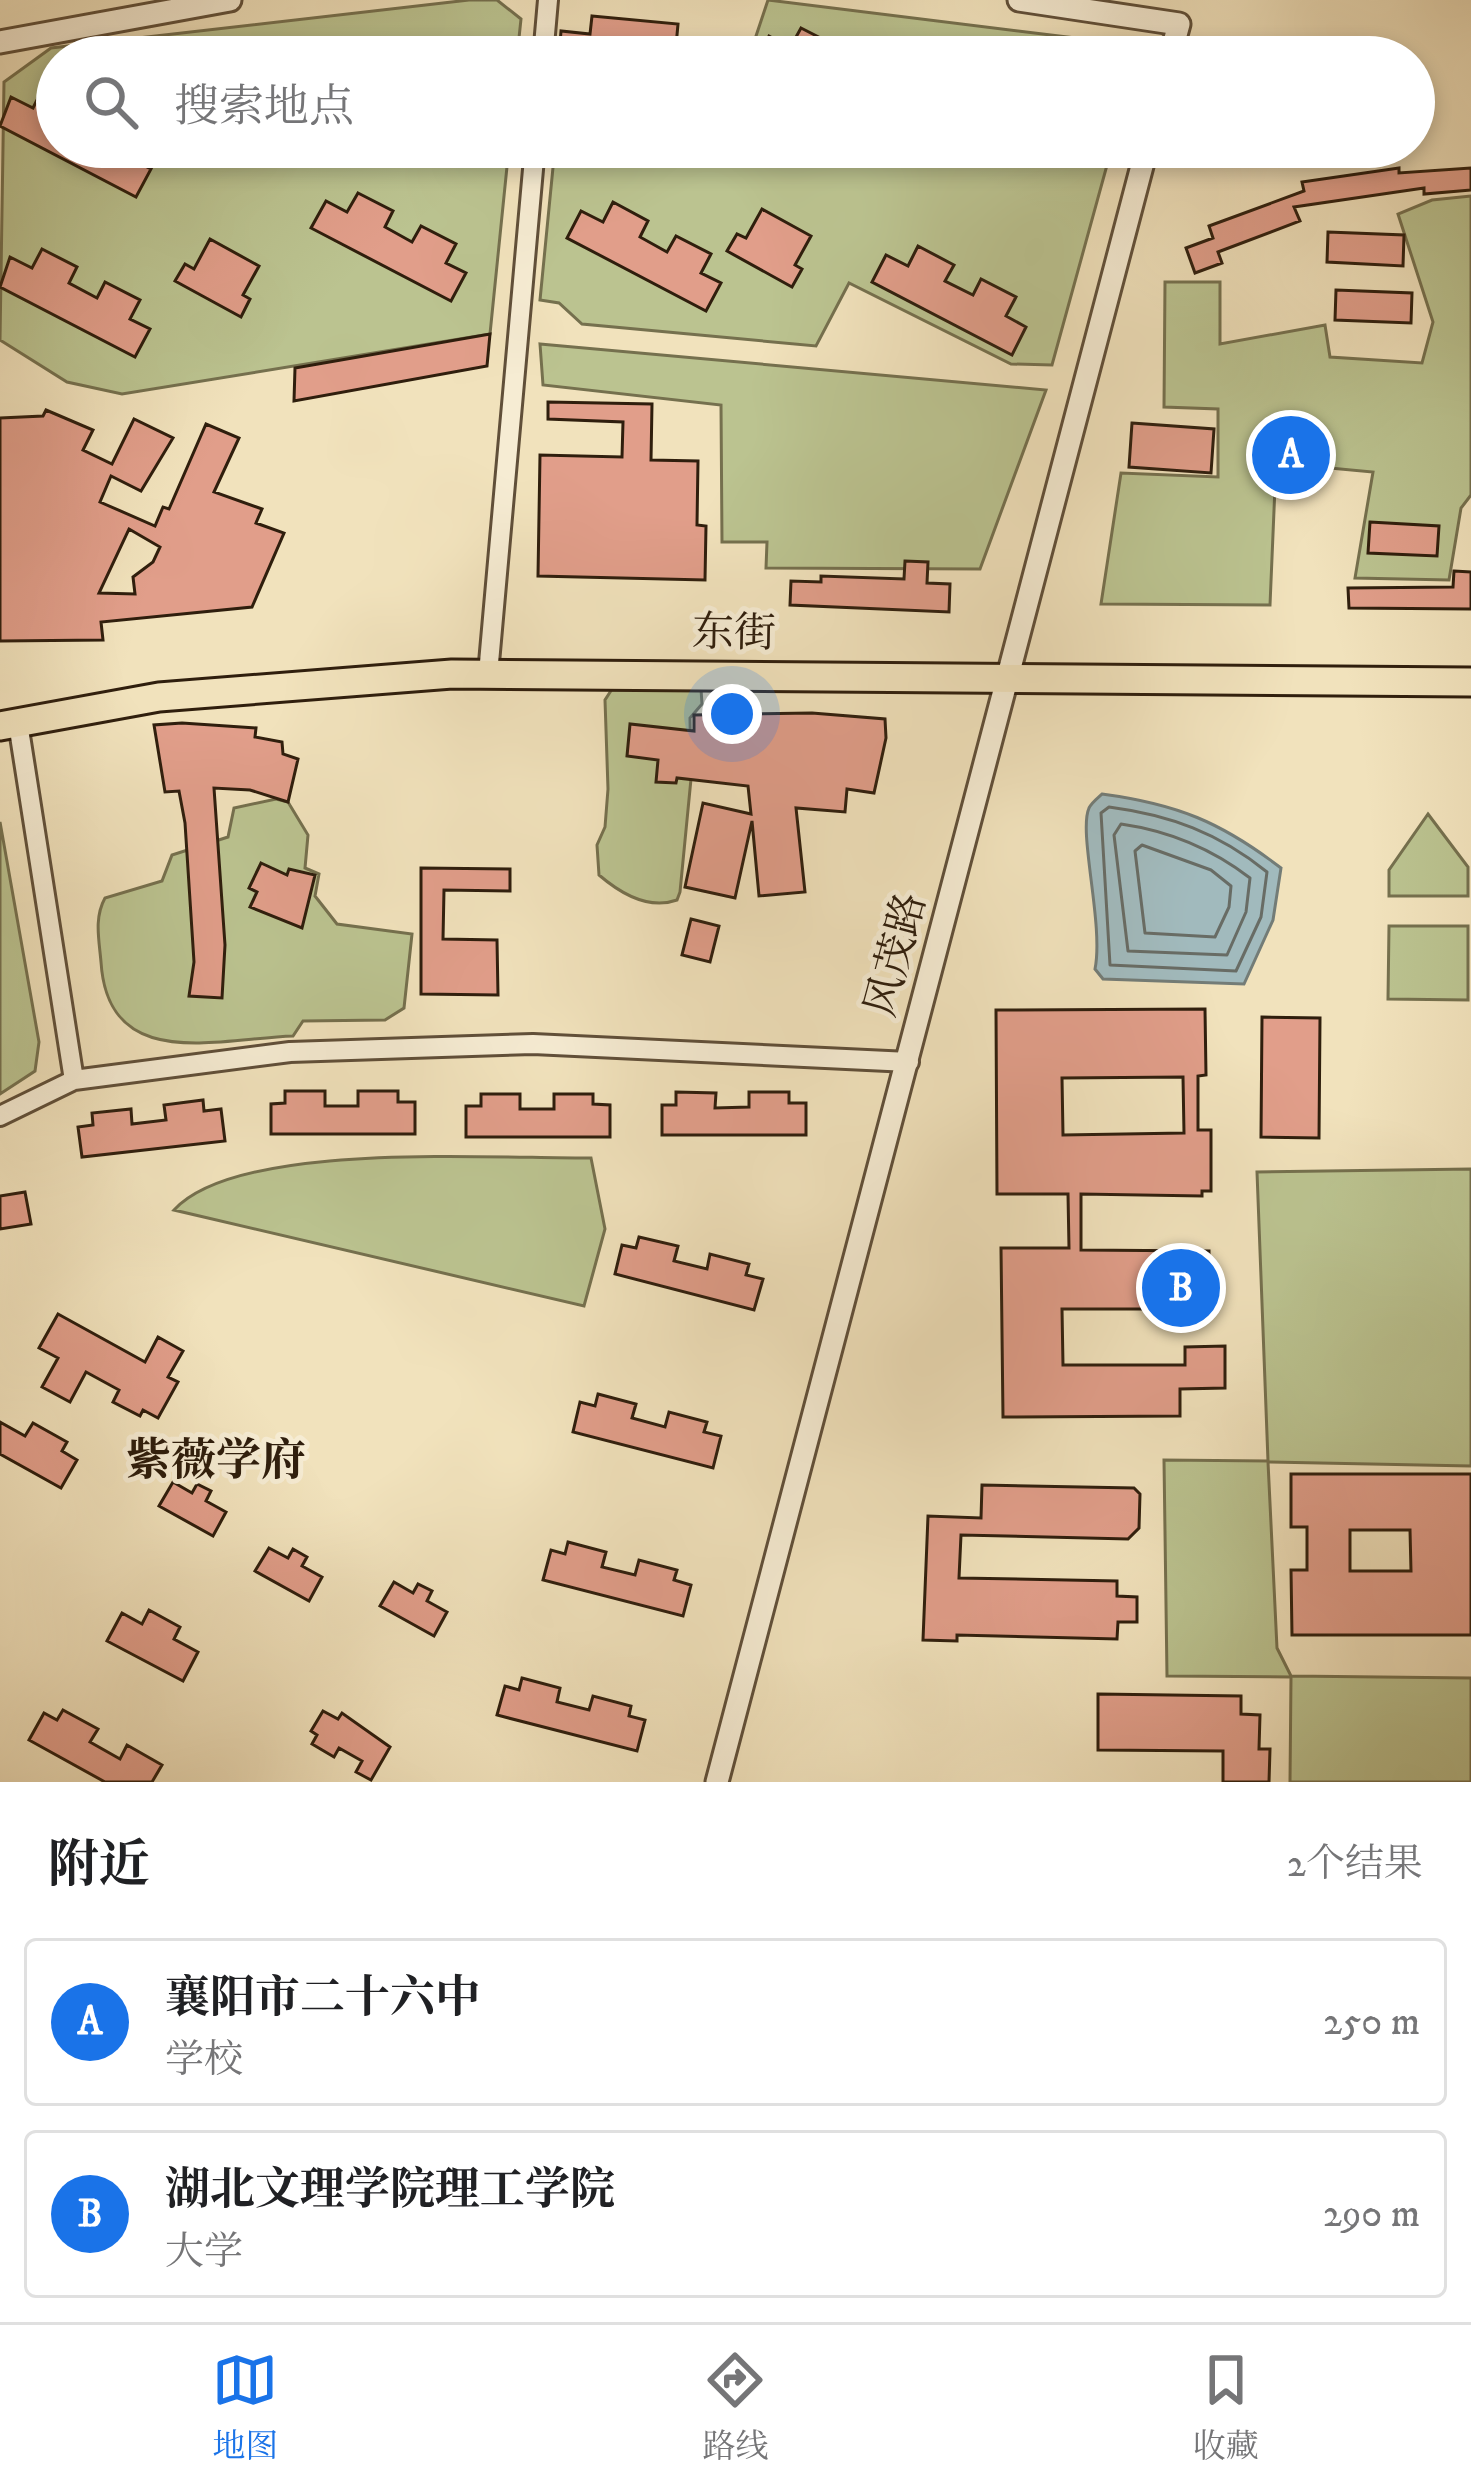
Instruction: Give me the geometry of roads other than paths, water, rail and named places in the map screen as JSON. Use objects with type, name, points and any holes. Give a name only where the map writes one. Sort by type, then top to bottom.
[{"type":"main road","name":"东街","points":[[9,725],[160,697],[488,674],[1471,682]]},
{"type":"street","points":[[0,41],[230,0]]},
{"type":"street","points":[[545,36],[548,0]]},
{"type":"street","points":[[1019,0],[1179,24],[1176,36]]},
{"type":"street","points":[[488,674],[533,168]]},
{"type":"street","name":"风茂路","points":[[717,1782],[1011,679],[1142,168]]},
{"type":"street","points":[[9,725],[74,1080]]},
{"type":"street","points":[[0,1116],[74,1080],[290,1052],[533,1044],[909,1062]]},
{"type":"water","points":[[1102,794],[1153,803],[1197,818],[1238,838],[1281,868],[1273,920],[1244,984],[1103,979],[1095,969],[1086,820],[1090,806]]},
{"type":"place","name":"襄阳市二十六中","points":[[1291,455]]},
{"type":"place","name":"湖北文理学院理工学院","points":[[1181,1288]]},
{"type":"district","name":"紫薇学府","points":[[216,1462]]}]
